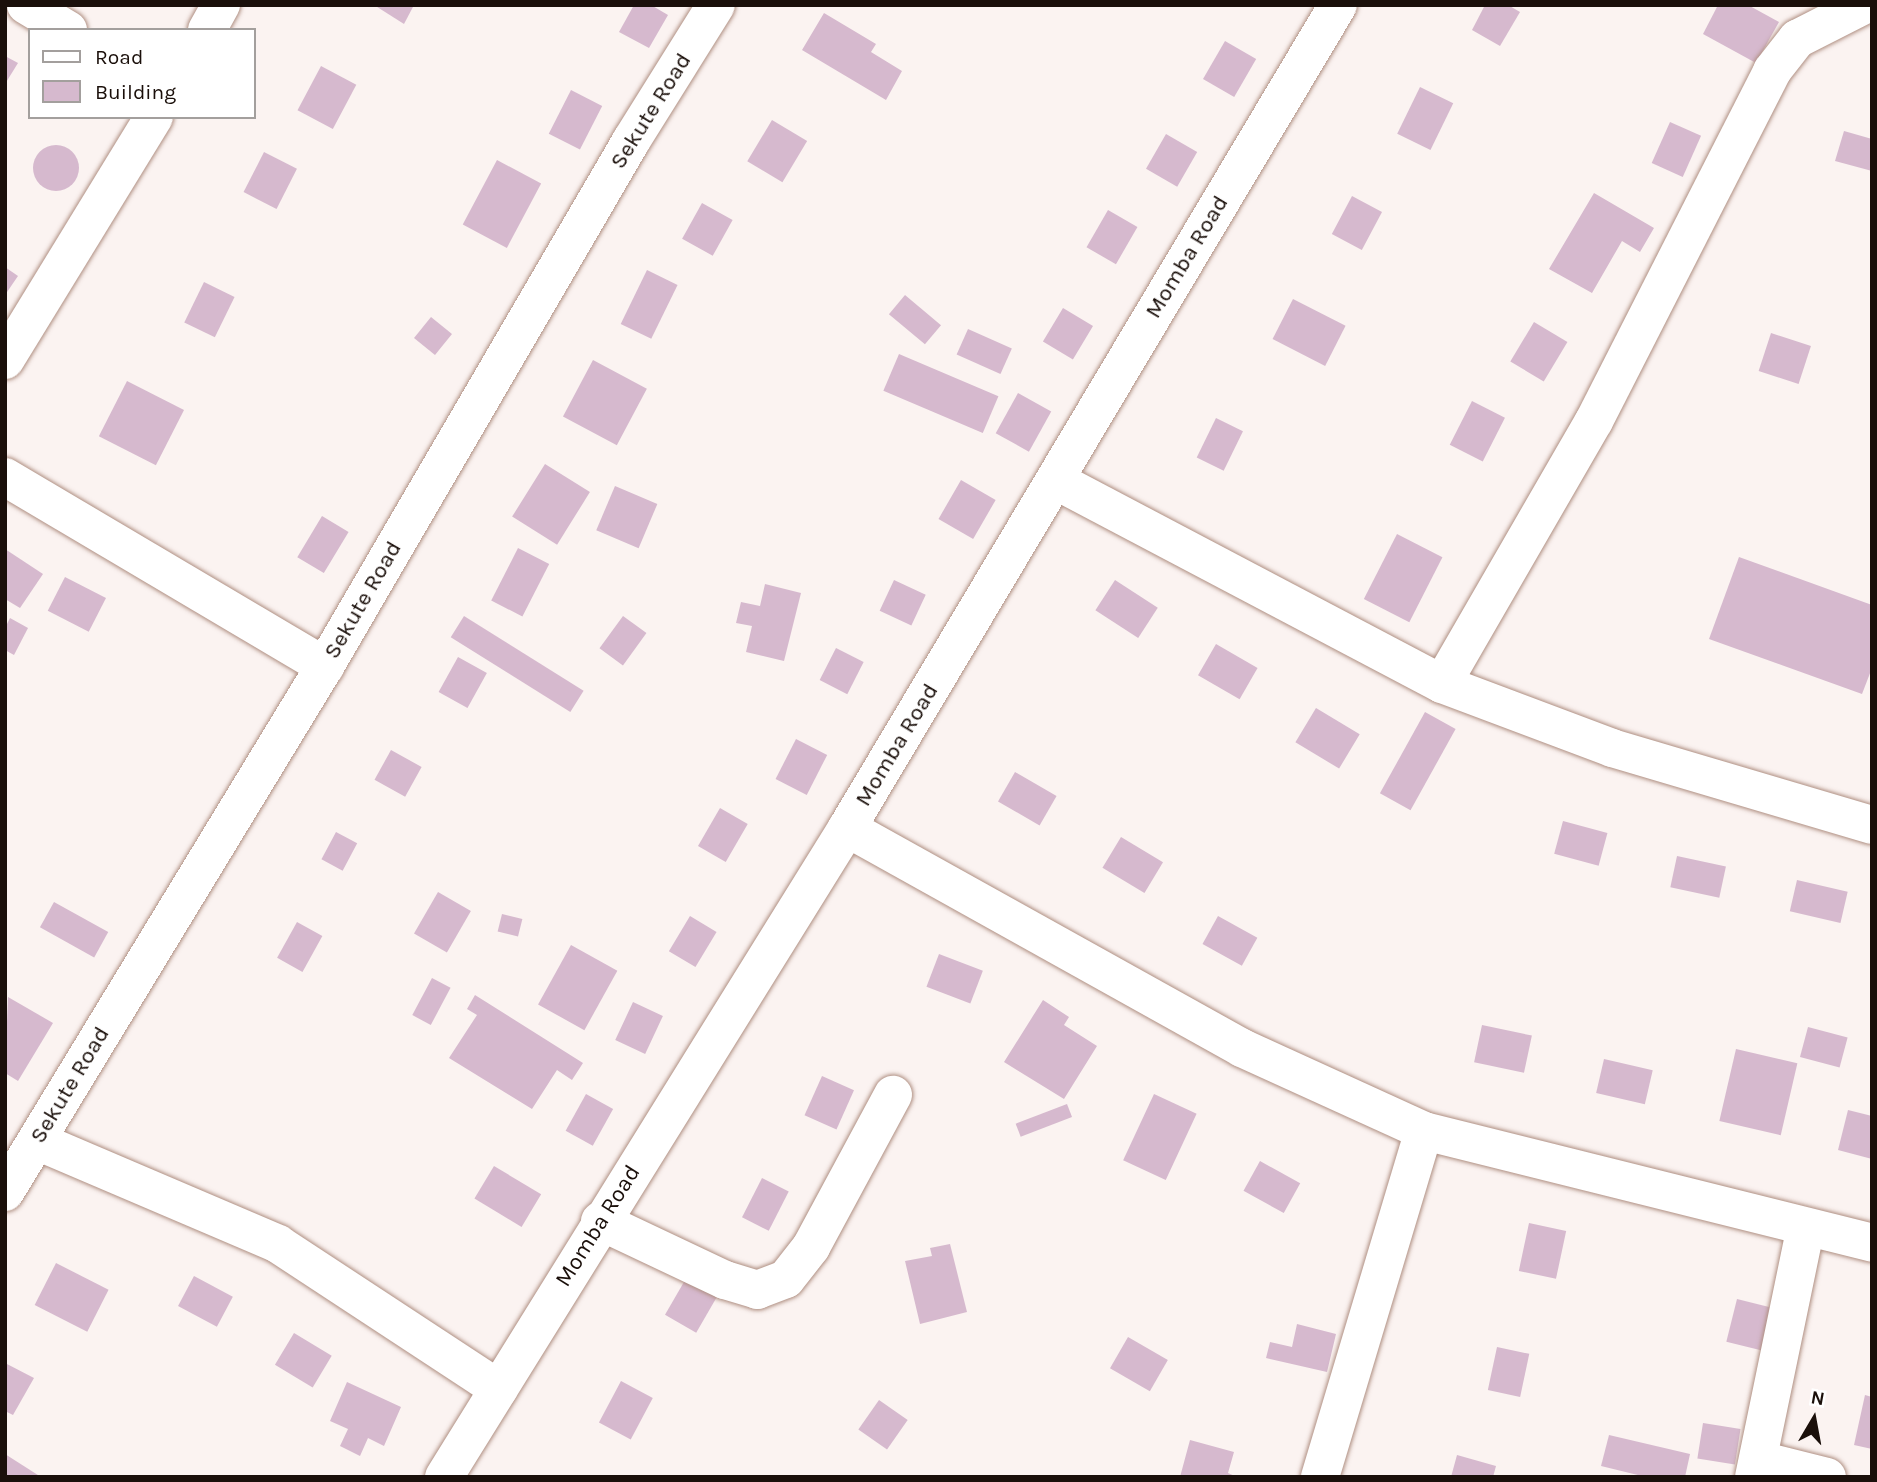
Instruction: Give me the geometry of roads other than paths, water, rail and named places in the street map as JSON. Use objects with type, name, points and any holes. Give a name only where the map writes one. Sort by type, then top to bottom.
[{"type":"street","points":[[26,5],[65,28]]},
{"type":"street","points":[[208,28],[221,5]]},
{"type":"street","name":"Sekute Road","points":[[5,1192],[325,666],[631,141],[716,5]]},
{"type":"street","name":"Momba Road","points":[[444,1477],[600,1221],[847,828],[1338,5]]},
{"type":"street","points":[[1442,684],[1594,421],[1772,71],[1797,39],[1864,5]]},
{"type":"street","points":[[5,360],[152,119]]},
{"type":"street","points":[[5,477],[325,666]]},
{"type":"street","points":[[1055,480],[1442,684],[1612,748],[1872,825]]},
{"type":"street","points":[[847,828],[1242,1048],[1424,1131],[1872,1243]]},
{"type":"street","points":[[600,1221],[725,1280],[757,1290],[786,1279],[811,1247],[893,1095]]},
{"type":"street","points":[[1320,1477],[1424,1131]]},
{"type":"street","points":[[37,1141],[278,1244],[499,1389]]},
{"type":"street","points":[[1806,1227],[1756,1468],[1828,1477]]}]
